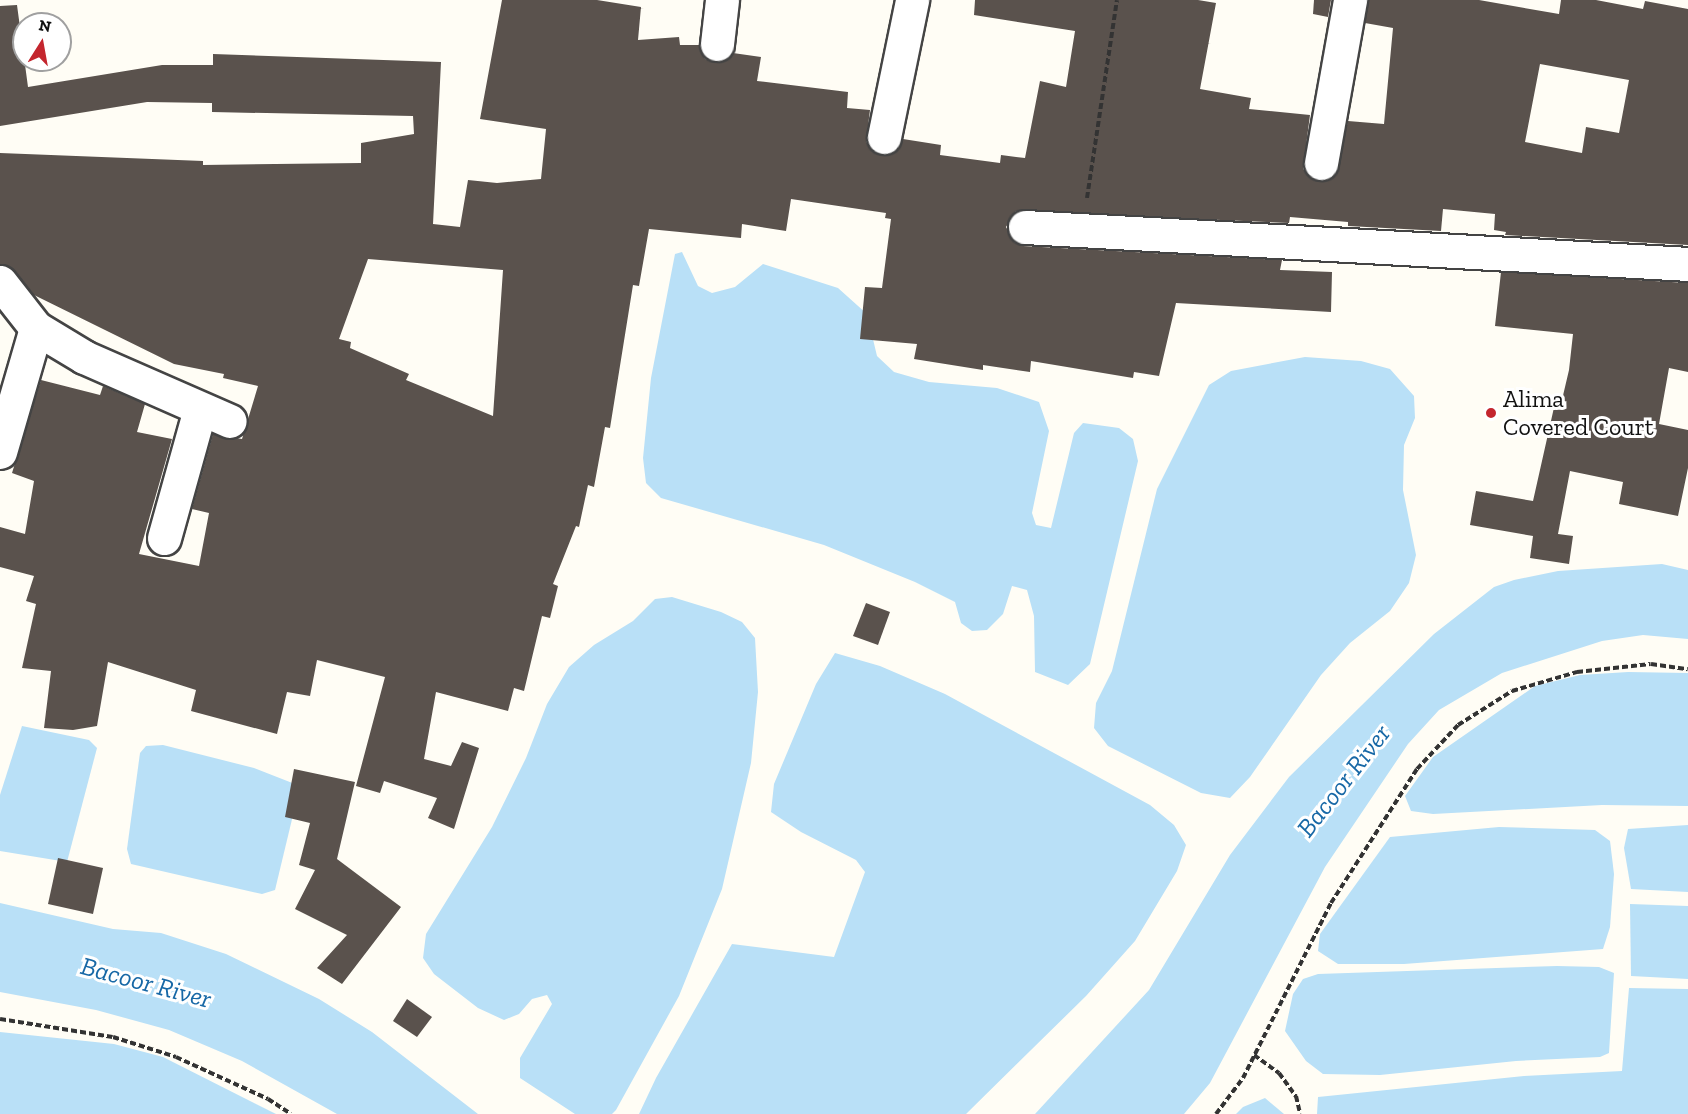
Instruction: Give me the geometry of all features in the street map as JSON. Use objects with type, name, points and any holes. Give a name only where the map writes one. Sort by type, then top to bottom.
[{"type":"street","points":[[717,44],[722,0]]},
{"type":"street","points":[[884,136],[912,0]]},
{"type":"street","points":[[1321,163],[1350,0]]},
{"type":"street","points":[[1024,227],[1688,264]]},
{"type":"street","points":[[0,282],[36,328],[84,357],[230,421]]},
{"type":"street","points":[[0,452],[36,328]]},
{"type":"street","points":[[164,538],[200,409]]},
{"type":"path","points":[[1083,230],[1091,151],[1117,0]]},
{"type":"path","points":[[1216,1114],[1243,1078],[1331,903],[1417,769],[1458,725],[1512,692],[1577,672],[1651,664],[1688,669]]},
{"type":"path","points":[[0,1019],[112,1037],[176,1057],[268,1099],[291,1114]]},
{"type":"path","points":[[1254,1055],[1279,1073],[1296,1096],[1300,1114]]},
{"type":"water","points":[[682,252],[698,286],[712,293],[735,287],[763,264],[838,288],[867,314],[877,356],[894,372],[929,382],[997,388],[1039,402],[1049,431],[1032,513],[1036,525],[1051,528],[1074,433],[1083,423],[1119,428],[1133,439],[1138,461],[1090,664],[1068,685],[1035,672],[1034,616],[1027,590],[1012,586],[1003,614],[987,630],[972,631],[961,623],[955,602],[915,582],[824,545],[661,498],[646,483],[643,458],[651,378],[675,254]]},
{"type":"water","points":[[1305,357],[1361,361],[1390,369],[1414,396],[1415,418],[1404,445],[1403,490],[1416,555],[1409,583],[1390,611],[1350,643],[1321,675],[1250,777],[1230,798],[1201,793],[1108,746],[1094,728],[1096,703],[1112,671],[1157,489],[1209,385],[1231,371]]},
{"type":"water","name":"Bacoor River","points":[[1662,564],[1688,570],[1688,639],[1643,635],[1602,641],[1502,673],[1439,710],[1408,744],[1325,867],[1210,1083],[1184,1114],[1035,1114],[1149,990],[1230,855],[1289,777],[1434,634],[1494,587],[1514,580],[1558,571]]},
{"type":"water","points":[[672,597],[721,612],[742,622],[755,638],[758,692],[751,763],[722,889],[679,996],[616,1110],[612,1114],[575,1114],[520,1078],[520,1058],[552,1004],[547,995],[532,999],[519,1014],[504,1020],[478,1008],[434,974],[423,958],[426,934],[492,827],[526,758],[547,704],[569,667],[594,645],[633,621],[655,599]]},
{"type":"water","points":[[835,653],[880,666],[945,694],[1150,805],[1174,825],[1186,845],[1177,871],[1135,941],[1086,996],[966,1114],[639,1114],[656,1078],[732,944],[834,957],[865,872],[856,860],[801,832],[771,812],[774,784],[816,684]]},
{"type":"water","points":[[1628,672],[1688,673],[1688,806],[1602,805],[1433,814],[1411,811],[1405,796],[1433,757],[1535,686],[1580,675]]},
{"type":"water","points":[[22,726],[89,740],[97,748],[67,862],[0,851],[0,795]]},
{"type":"water","points":[[163,745],[254,768],[300,786],[275,890],[262,894],[131,864],[127,849],[140,753],[146,746]]},
{"type":"water","points":[[1688,825],[1688,892],[1631,889],[1624,848],[1628,829]]},
{"type":"water","points":[[1499,827],[1595,830],[1610,841],[1614,874],[1610,927],[1603,949],[1404,964],[1338,964],[1318,951],[1320,934],[1390,837]]},
{"type":"water","name":"Bacoor River","points":[[0,903],[113,929],[161,933],[226,954],[319,999],[372,1032],[478,1114],[337,1114],[242,1061],[169,1030],[96,1010],[0,992]]},
{"type":"water","points":[[1630,904],[1688,906],[1688,979],[1631,976]]},
{"type":"water","points":[[1557,966],[1599,967],[1614,973],[1609,1053],[1600,1057],[1516,1061],[1380,1075],[1323,1074],[1306,1061],[1285,1031],[1293,994],[1303,979],[1318,974]]},
{"type":"water","points":[[1629,988],[1688,989],[1688,1114],[1317,1114],[1318,1097],[1524,1076],[1622,1071]]},
{"type":"water","points":[[0,1032],[114,1044],[163,1057],[276,1114],[0,1114]]},
{"type":"water","points":[[1265,1098],[1284,1114],[1236,1114],[1243,1107]]},
{"type":"building","points":[[502,0],[597,0],[641,7],[638,40],[679,37],[680,45],[699,45],[705,59],[714,62],[725,61],[733,53],[761,57],[757,81],[848,92],[847,108],[870,110],[866,142],[880,155],[898,150],[903,139],[941,145],[940,155],[1000,163],[1001,155],[1025,158],[1040,81],[1066,87],[1075,31],[974,15],[975,0],[1198,0],[1216,3],[1200,89],[1251,98],[1249,109],[1310,115],[1303,169],[1318,181],[1336,175],[1348,121],[1384,124],[1393,28],[1365,23],[1368,0],[1479,0],[1559,14],[1561,0],[1596,0],[1643,9],[1645,1],[1688,9],[1688,245],[1505,235],[1506,232],[1494,230],[1495,214],[1443,209],[1441,231],[1348,226],[1348,222],[1290,217],[1289,223],[1016,211],[1006,227],[1014,242],[1023,246],[1282,260],[1280,270],[1332,272],[1331,312],[1176,303],[1159,376],[1134,372],[1133,378],[1031,361],[1030,372],[983,365],[983,370],[914,359],[917,344],[860,339],[865,287],[882,288],[891,219],[885,218],[886,213],[791,199],[786,231],[742,224],[741,238],[649,229],[639,286],[633,285],[610,428],[605,427],[594,487],[588,485],[579,527],[576,526],[553,584],[558,586],[550,618],[542,616],[524,691],[514,688],[508,711],[436,692],[424,759],[451,766],[462,742],[479,748],[454,829],[428,818],[437,798],[384,781],[380,793],[356,786],[385,677],[317,660],[310,696],[287,692],[277,734],[191,711],[196,690],[108,662],[97,726],[73,730],[44,728],[51,671],[22,668],[36,604],[26,601],[34,576],[0,567],[0,527],[25,534],[34,481],[12,473],[41,380],[100,395],[103,386],[145,404],[137,432],[172,439],[139,554],[199,566],[209,513],[192,509],[213,434],[242,439],[258,386],[223,378],[224,374],[174,364],[34,295],[14,270],[0,264],[0,153],[203,161],[203,165],[361,163],[361,143],[414,134],[413,116],[212,112],[212,103],[147,102],[0,126],[0,6],[17,5],[18,12],[12,12],[12,72],[26,72],[28,87],[162,65],[213,65],[213,54],[441,62],[433,224],[460,227],[468,180],[497,183],[541,179],[546,129],[480,119]],"holes":[[[1540,64],[1629,80],[1619,133],[1586,127],[1582,153],[1525,142]],[[368,259],[503,270],[493,416],[406,380],[409,374],[350,348],[351,342],[339,339]]]},
{"type":"building","points":[[1314,0],[1331,0],[1328,17],[1313,14]]},
{"type":"building","points":[[1501,272],[1688,283],[1688,372],[1669,368],[1659,424],[1688,430],[1688,468],[1678,516],[1619,504],[1623,482],[1570,471],[1558,534],[1573,536],[1569,564],[1530,558],[1533,536],[1470,525],[1476,491],[1533,501],[1555,403],[1561,404],[1569,370],[1573,334],[1495,326]]},
{"type":"building","points":[[866,603],[890,612],[878,645],[853,636]]},
{"type":"building","points":[[294,769],[355,782],[337,859],[401,907],[342,984],[317,968],[347,935],[295,909],[315,870],[299,865],[310,823],[285,817]]},
{"type":"building","points":[[58,858],[103,868],[93,914],[48,904]]},
{"type":"building","points":[[407,999],[432,1017],[417,1037],[393,1021]]},
{"type":"place","name":"Alima Covered Court","points":[[1491,413]]}]
